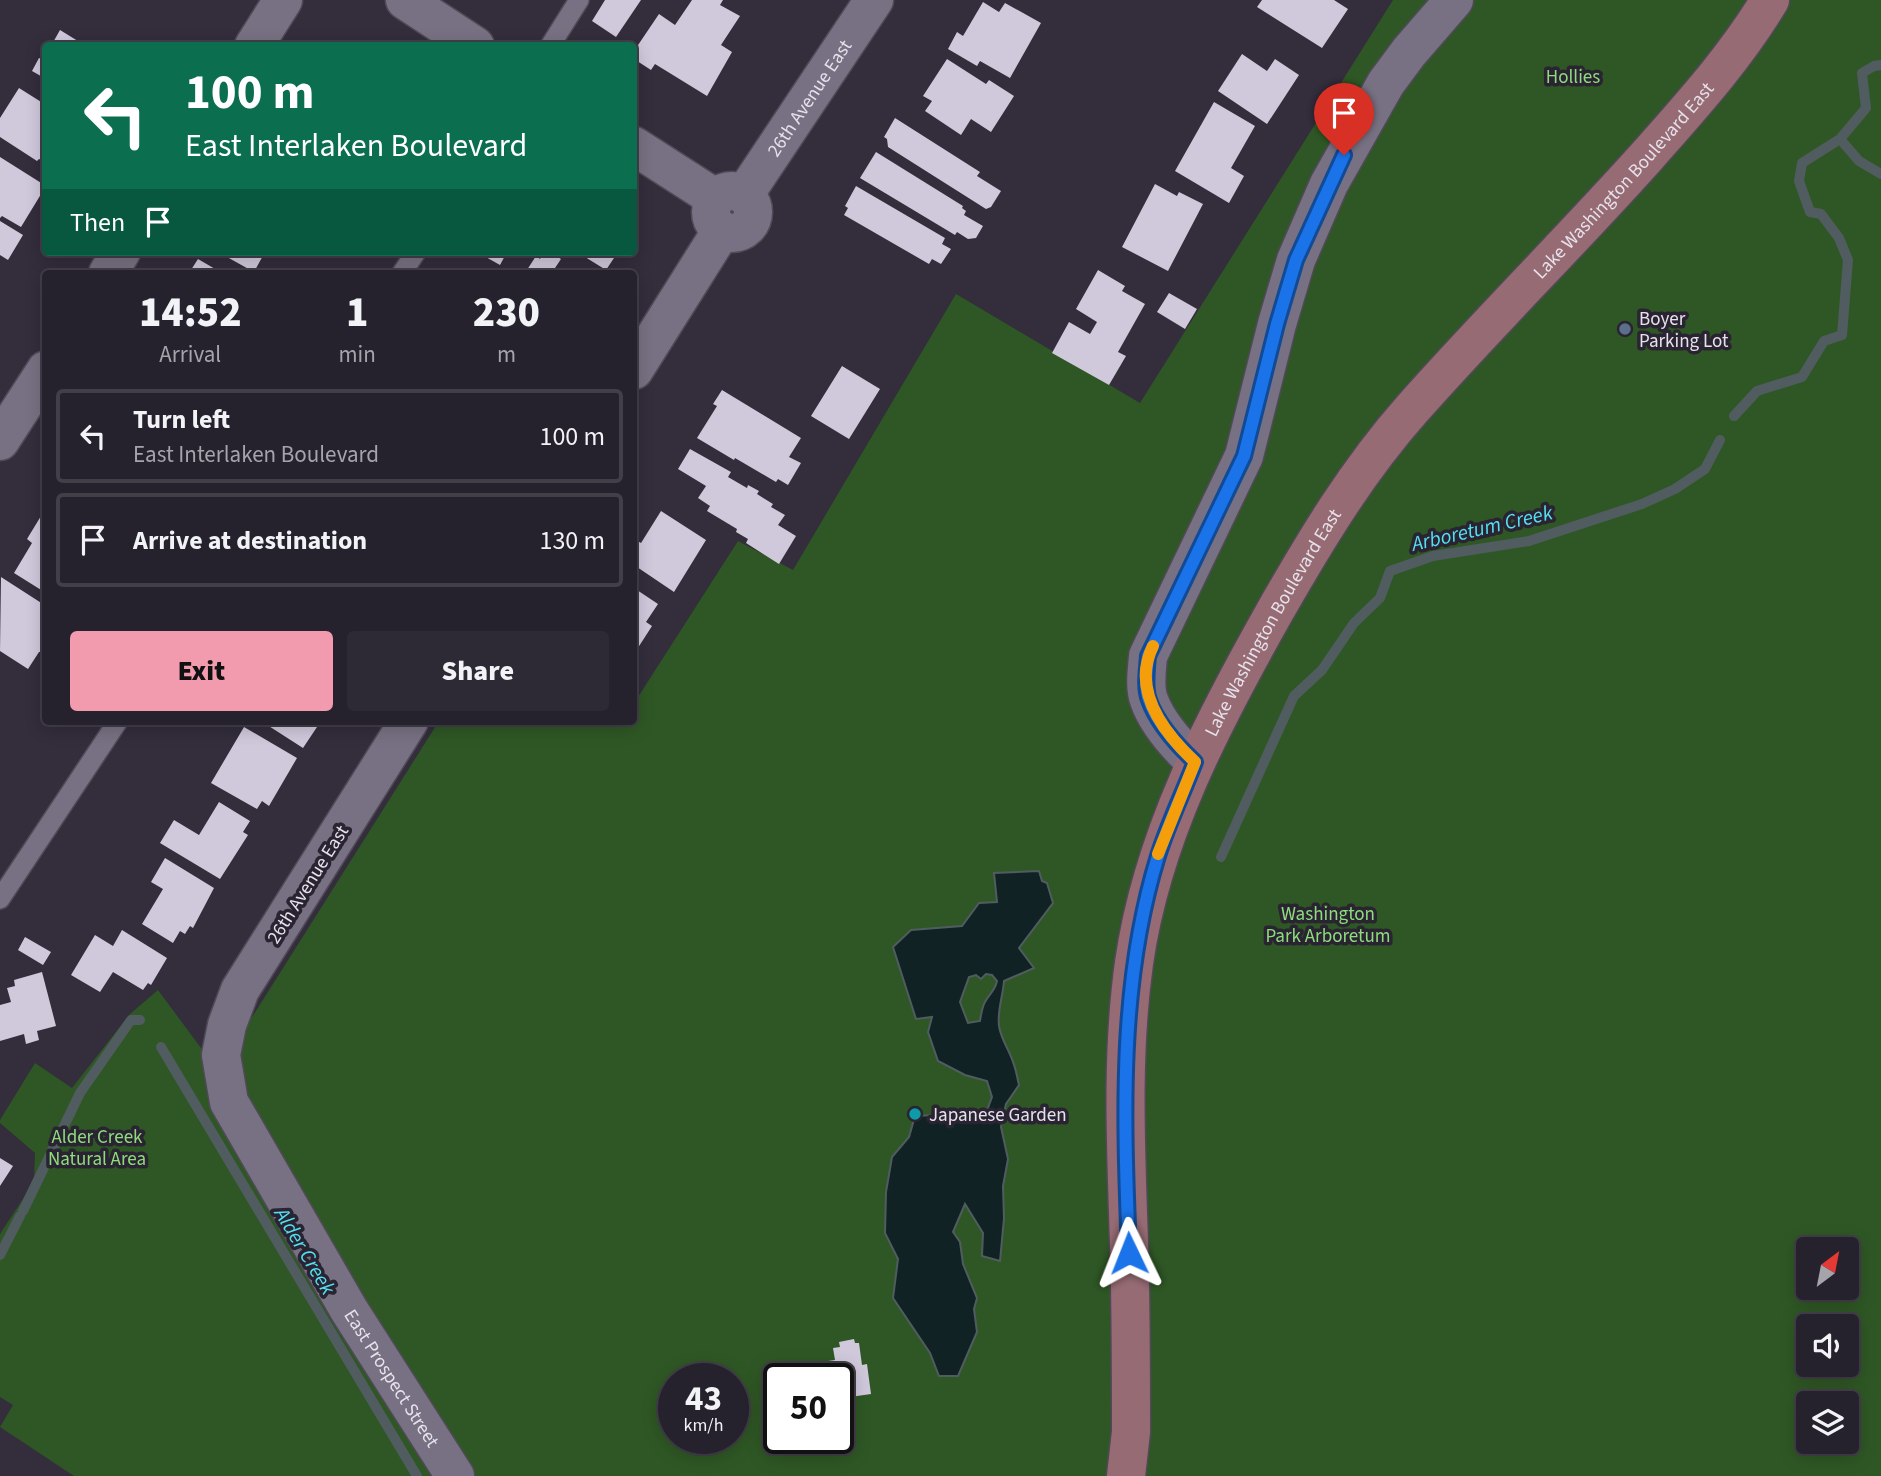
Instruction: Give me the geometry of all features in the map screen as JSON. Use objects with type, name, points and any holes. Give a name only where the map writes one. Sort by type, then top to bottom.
[{"type":"main road","name":"Lake Washington Boulevard East","points":[[1126,1476],[1131,1432],[1126,1041],[1135,961],[1158,855],[1195,762],[1258,641],[1300,568],[1369,461],[1427,393],[1714,81],[1770,0]]},
{"type":"street","points":[[257,42],[283,0]]},
{"type":"street","points":[[405,0],[469,42]]},
{"type":"street","name":"26th Avenue East","points":[[637,365],[727,208],[874,0]]},
{"type":"street","points":[[1195,762],[1166,728],[1148,699],[1148,656],[1244,456],[1296,260],[1329,184],[1386,83],[1454,0]]},
{"type":"street","points":[[637,148],[727,208]]},
{"type":"street","points":[[3,428],[42,375]]},
{"type":"street","name":"26th Avenue East","points":[[222,1055],[227,1025],[240,990],[406,725]]},
{"type":"street","name":"East Prospect Street","points":[[222,1055],[229,1101],[349,1310],[455,1476]]},
{"type":"lane","points":[[553,42],[579,0]]},
{"type":"lane","points":[[0,899],[115,725]]},
{"type":"green space","name":"Washington Park Arboretum","points":[[1393,0],[1881,0],[1881,1476],[74,1476],[0,1427],[13,1405],[0,1397],[0,1234],[34,1182],[35,1153],[0,1123],[0,1120],[35,1063],[72,1088],[130,1014],[158,990],[218,1071],[436,725],[637,725],[637,696],[738,541],[793,570],[956,294],[1140,403]]},
{"type":"shaded area","points":[[1039,871],[1042,881],[1047,883],[1053,903],[1019,948],[1034,968],[1004,981],[999,1009],[1000,1031],[1019,1085],[1006,1104],[1001,1127],[1008,1159],[1003,1186],[1004,1218],[1000,1261],[982,1256],[983,1233],[965,1204],[953,1232],[960,1242],[963,1264],[977,1298],[974,1309],[977,1332],[958,1376],[939,1376],[930,1353],[893,1298],[898,1259],[885,1233],[886,1192],[892,1157],[909,1137],[915,1116],[986,1113],[992,1097],[987,1081],[965,1075],[938,1061],[928,1032],[932,1017],[916,1019],[893,947],[911,930],[962,926],[979,903],[997,902],[994,873]],"holes":[[[986,974],[992,975],[997,981],[984,1004],[980,1021],[968,1023],[960,1002],[969,977],[976,975],[981,979]]]},
{"type":"building","points":[[605,0],[641,0],[616,37],[592,21]]},
{"type":"building","points":[[692,0],[723,0],[720,5],[740,16],[721,45],[732,52],[707,96],[655,64],[651,70],[637,61],[637,47],[659,14],[675,25]]},
{"type":"building","points":[[1262,0],[1334,0],[1348,9],[1322,48],[1257,7]]},
{"type":"building","points":[[983,2],[999,12],[1005,3],[1041,23],[1010,78],[980,61],[977,66],[948,49],[957,32],[963,36]]},
{"type":"building","points":[[60,30],[80,42],[53,42]]},
{"type":"building","points":[[1242,54],[1267,71],[1275,59],[1299,75],[1267,124],[1218,91]]},
{"type":"building","points":[[39,58],[42,59],[42,77],[32,71]]},
{"type":"building","points":[[947,59],[986,84],[989,80],[1014,96],[991,132],[971,119],[961,135],[925,111],[932,101],[923,96]]},
{"type":"building","points":[[19,88],[42,102],[42,160],[37,161],[0,137],[0,118]]},
{"type":"building","points":[[1214,102],[1255,126],[1231,168],[1244,176],[1229,203],[1175,171]]},
{"type":"building","points":[[895,118],[980,172],[977,176],[1001,191],[991,207],[986,209],[888,147],[884,137]]},
{"type":"building","points":[[876,152],[963,206],[966,211],[964,215],[983,226],[976,238],[968,239],[957,232],[955,235],[860,178]]},
{"type":"building","points":[[0,157],[42,183],[42,193],[21,227],[2,216],[0,218]]},
{"type":"building","points":[[1155,184],[1177,196],[1179,192],[1203,204],[1168,271],[1122,247]]},
{"type":"building","points":[[856,186],[945,238],[942,244],[951,249],[941,264],[932,259],[929,264],[844,215],[848,208],[845,206]]},
{"type":"building","points":[[0,221],[23,235],[8,260],[0,255]]},
{"type":"building","points":[[225,256],[263,256],[255,270]]},
{"type":"building","points":[[484,256],[505,256],[500,265]]},
{"type":"building","points":[[536,256],[540,259],[542,256],[556,256],[561,259],[555,268],[558,270],[527,270]]},
{"type":"building","points":[[583,256],[615,256],[606,270]]},
{"type":"building","points":[[198,259],[217,270],[191,270]]},
{"type":"building","points":[[1098,270],[1125,286],[1122,291],[1145,304],[1118,352],[1126,356],[1109,385],[1052,353],[1069,322],[1090,334],[1097,322],[1076,309]]},
{"type":"building","points":[[1169,293],[1197,309],[1185,329],[1157,312]]},
{"type":"building","points":[[842,366],[880,389],[849,439],[811,416]]},
{"type":"building","points":[[722,390],[801,438],[789,457],[801,463],[788,485],[778,479],[776,482],[697,438],[717,406],[713,404]]},
{"type":"building","points":[[690,449],[731,472],[728,477],[747,488],[748,485],[759,491],[757,494],[773,504],[771,507],[785,515],[778,525],[796,536],[779,564],[746,543],[748,539],[736,532],[737,529],[707,511],[710,506],[698,498],[706,486],[678,469]]},
{"type":"building","points":[[661,511],[706,540],[674,592],[637,567],[637,541],[641,543]]},
{"type":"building","points":[[42,517],[42,590],[14,573],[32,543],[27,539]]},
{"type":"building","points":[[1,577],[42,603],[42,652],[28,669],[0,651]]},
{"type":"building","points":[[637,590],[658,604],[646,622],[652,626],[637,649]]},
{"type":"building","points":[[267,725],[318,725],[303,748]]},
{"type":"building","points":[[244,727],[297,758],[269,806],[262,801],[257,809],[211,783]]},
{"type":"building","points":[[219,802],[250,821],[243,832],[248,835],[220,879],[160,843],[174,820],[199,835]]},
{"type":"building","points":[[165,858],[214,888],[193,928],[190,926],[185,934],[180,931],[173,943],[142,924],[163,889],[151,882]]},
{"type":"building","points":[[122,930],[167,958],[151,985],[148,983],[143,990],[113,972],[100,992],[71,975],[95,935],[113,946]]},
{"type":"building","points":[[25,937],[51,952],[43,965],[18,950]]},
{"type":"building","points":[[42,972],[56,1026],[37,1031],[39,1040],[26,1044],[24,1034],[0,1041],[0,1005],[11,1002],[7,988],[15,986],[14,980]]},
{"type":"building","points":[[0,1158],[13,1166],[0,1186]]},
{"type":"building","points":[[854,1339],[855,1343],[859,1343],[862,1365],[867,1364],[871,1394],[854,1396],[854,1363],[828,1363],[835,1360],[833,1348],[840,1347],[839,1342]]},
{"type":"waterway","name":"Arboretum Creek","points":[[1734,416],[1757,391],[1802,377],[1824,341],[1842,335],[1848,260],[1839,238],[1821,214],[1810,212],[1799,181],[1802,163],[1840,139],[1866,108],[1862,73],[1881,65]]},
{"type":"waterway","points":[[1840,139],[1859,161],[1881,174]]},
{"type":"waterway","name":"Arboretum Creek","points":[[1221,857],[1294,696],[1322,670],[1354,623],[1380,598],[1390,571],[1433,556],[1529,541],[1642,504],[1675,489],[1705,469],[1720,440]]},
{"type":"waterway","name":"Alder Creek","points":[[23,1211],[80,1093],[131,1020],[140,1020]]},
{"type":"waterway","name":"Alder Creek","points":[[161,1047],[417,1476]]},
{"type":"waterway","name":"Alder Creek","points":[[0,1255],[20,1216]]},
{"type":"slow traffic","points":[[1153,646],[1148,656],[1146,676],[1148,699],[1156,715],[1195,762],[1158,854]]},
{"type":"place","name":"Boyer Parking Lot","points":[[1625,329]]},
{"type":"place","name":"Japanese Garden","points":[[915,1114]]},
{"type":"route","points":[[1129,1253],[1125,1123],[1126,1041],[1135,961],[1158,855],[1195,762],[1156,715],[1148,699],[1148,656],[1244,456],[1296,260],[1344,155]]},
{"type":"park label","name":"Hollies","points":[[1573,76]]},
{"type":"park label","name":"Alder Creek Natural Area","points":[[97,1147]]}]
